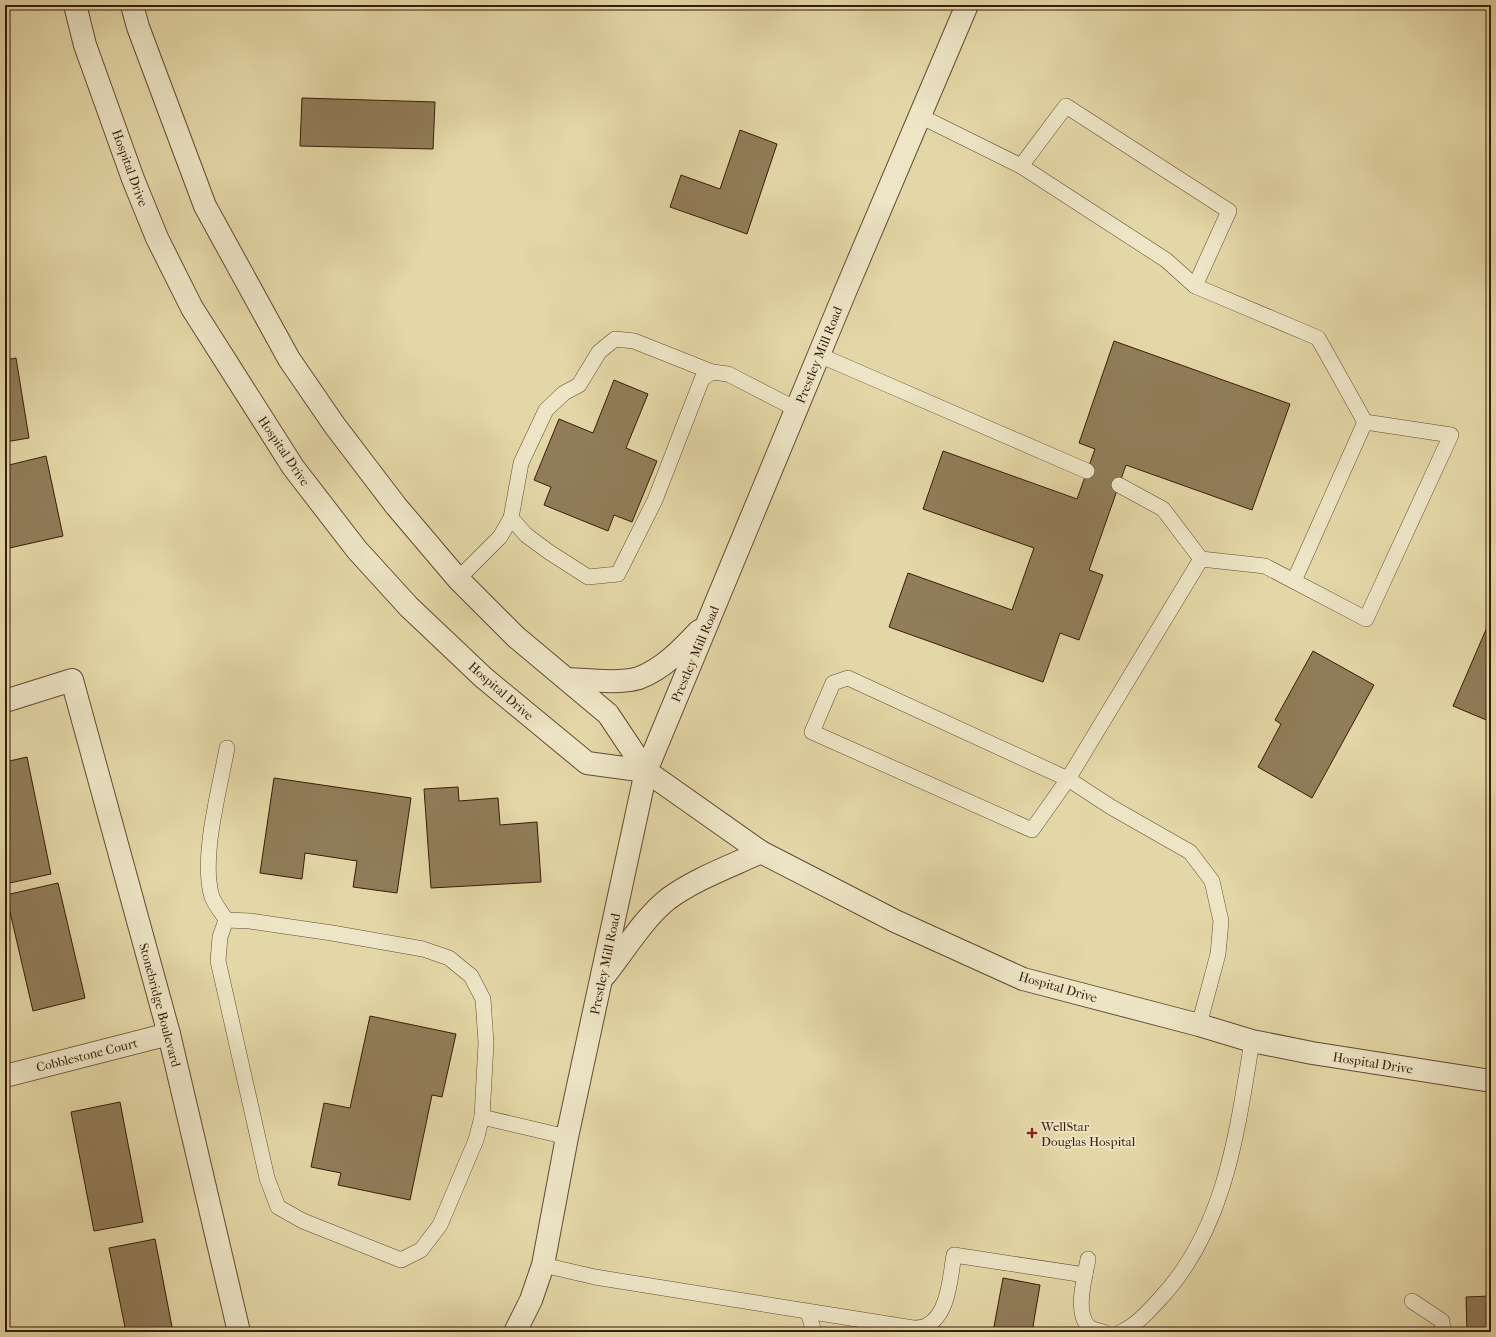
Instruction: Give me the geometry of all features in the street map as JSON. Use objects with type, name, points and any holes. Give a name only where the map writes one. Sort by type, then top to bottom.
[{"type":"street","name":"Hospital Drive","points":[[75,5],[85,45],[133,179],[157,238],[192,308],[293,467],[357,550],[409,607],[484,678],[587,763],[646,771]]},
{"type":"street","name":"Hospital Drive","points":[[132,5],[138,27],[205,206],[288,359],[335,426],[396,506],[458,579],[516,637],[608,714],[646,771],[761,852],[895,921],[1023,979],[1199,1025],[1252,1041],[1312,1053],[1491,1081]]},
{"type":"street","name":"Prestley Mill Road","points":[[515,1332],[531,1300],[543,1265],[567,1137],[646,771],[796,409],[967,5]]},
{"type":"street","points":[[567,679],[619,680],[638,678],[660,667],[681,650],[709,619]]},
{"type":"street","name":"Stonebridge Boulevard","points":[[5,701],[72,680],[169,1034],[239,1332]]},
{"type":"street","points":[[601,981],[651,916],[668,900],[688,886],[761,852]]},
{"type":"street","name":"Cobblestone Court","points":[[5,1076],[169,1034]]},
{"type":"lane","points":[[1021,166],[1066,106],[1229,211],[1195,286]]},
{"type":"lane","points":[[920,116],[1021,166],[1166,260],[1195,286],[1318,338],[1365,422]]},
{"type":"lane","points":[[458,579],[500,537],[511,518],[521,463],[546,410],[564,393],[579,385],[599,352],[615,339],[634,341],[712,372],[728,374],[796,409]]},
{"type":"lane","points":[[819,355],[1087,471]]},
{"type":"lane","points":[[511,518],[532,539],[588,577],[618,574],[655,500],[702,379],[712,372]]},
{"type":"lane","points":[[1119,485],[1163,510],[1201,558],[1266,566],[1366,619],[1451,435],[1365,422]]},
{"type":"lane","points":[[1294,581],[1365,422]]},
{"type":"lane","points":[[1199,1025],[1218,954],[1221,921],[1212,881],[1190,852],[1110,807],[1068,779],[848,678],[833,683],[812,732],[1032,830],[1068,779],[1201,558]]},
{"type":"lane","points":[[227,748],[211,836],[208,880],[213,899],[227,921]]},
{"type":"lane","points":[[227,921],[250,921],[332,932],[423,949],[449,958],[471,976],[483,999],[486,1042],[482,1117],[476,1140],[440,1225],[421,1250],[401,1260],[303,1222],[278,1207],[267,1178],[218,961],[220,937],[227,921]]},
{"type":"lane","points":[[1127,1331],[1169,1290],[1191,1259],[1208,1227],[1224,1184],[1233,1146],[1252,1041]]},
{"type":"lane","points":[[482,1117],[567,1137]]},
{"type":"lane","points":[[543,1265],[595,1277],[808,1312],[889,1329],[925,1327],[935,1320],[945,1300],[954,1255],[1085,1275]]},
{"type":"lane","points":[[1088,1259],[1081,1311],[1085,1321],[1090,1327],[1104,1332]]},
{"type":"lane","points":[[1412,1301],[1442,1321],[1443,1332]]},
{"type":"lane","points":[[808,1312],[814,1332]]},
{"type":"building","points":[[302,98],[435,102],[433,149],[300,146]]},
{"type":"building","points":[[740,130],[777,144],[747,234],[670,207],[681,175],[720,189]]},
{"type":"building","points":[[1114,341],[1290,404],[1252,510],[1126,465],[1089,570],[1103,575],[1079,640],[1060,633],[1043,682],[889,627],[908,573],[1012,610],[1034,548],[923,509],[943,451],[1077,499],[1095,449],[1079,443]]},
{"type":"building","points":[[16,358],[29,438],[5,442],[5,360]]},
{"type":"building","points":[[614,380],[648,394],[626,448],[657,461],[632,522],[614,515],[608,531],[544,505],[551,487],[534,480],[559,419],[593,433]]},
{"type":"building","points":[[46,456],[63,536],[5,549],[5,466]]},
{"type":"building","points":[[1491,618],[1491,722],[1453,706]]},
{"type":"building","points":[[1313,651],[1374,685],[1312,798],[1258,767],[1281,724],[1275,720]]},
{"type":"building","points":[[27,757],[51,874],[5,884],[5,762]]},
{"type":"building","points":[[274,778],[411,798],[397,893],[353,887],[357,861],[305,853],[302,879],[260,873]]},
{"type":"building","points":[[458,787],[459,801],[498,798],[500,825],[537,822],[541,882],[431,888],[424,789]]},
{"type":"building","points":[[58,883],[85,998],[33,1011],[6,895]]},
{"type":"building","points":[[370,1016],[456,1034],[442,1097],[432,1095],[410,1200],[338,1185],[341,1173],[311,1167],[324,1103],[350,1108]]},
{"type":"building","points":[[120,1102],[143,1222],[94,1231],[71,1112]]},
{"type":"building","points":[[5,1190],[8,1204],[5,1204]]},
{"type":"building","points":[[155,1239],[173,1332],[126,1332],[109,1248]]},
{"type":"building","points":[[1003,1278],[1040,1285],[1032,1332],[993,1332]]},
{"type":"building","points":[[1491,1296],[1491,1332],[1467,1332],[1466,1297]]},
{"type":"place","name":"WellStar Douglas Hospital","points":[[1032,1133]]}]
